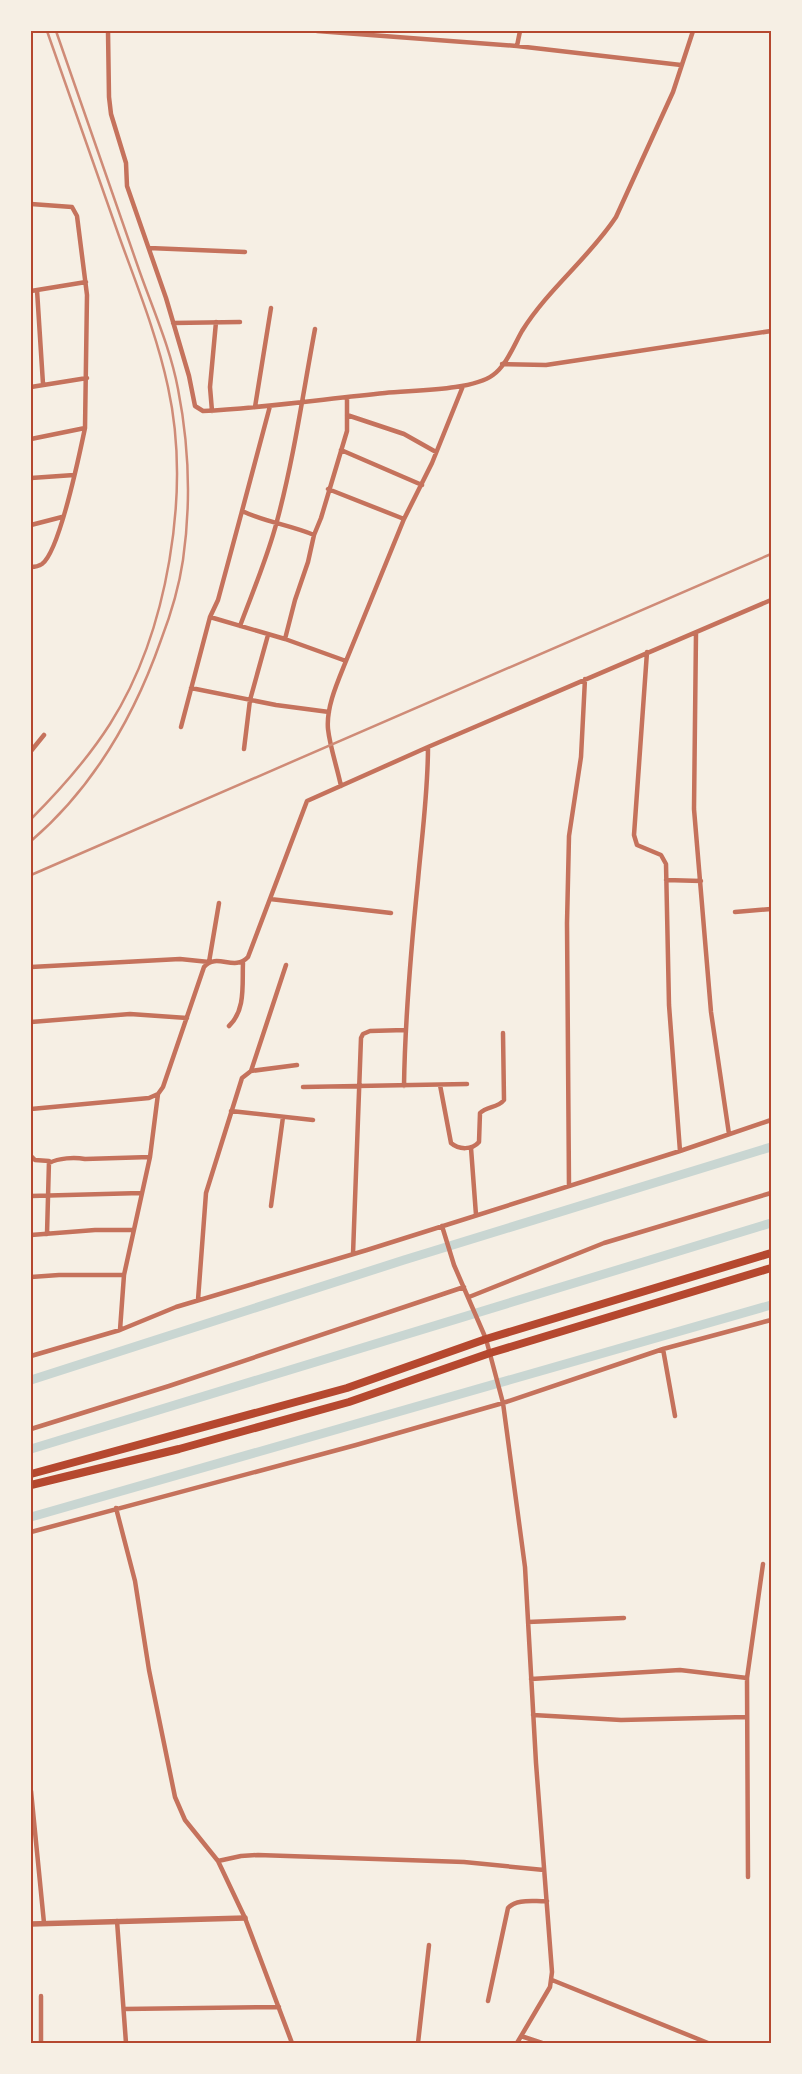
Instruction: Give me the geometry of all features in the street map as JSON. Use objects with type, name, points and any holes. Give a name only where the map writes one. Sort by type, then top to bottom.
[{"type":"main road","points":[[31,1474],[347,1388],[486,1339],[771,1253]]},
{"type":"main road","points":[[31,1485],[179,1448],[349,1402],[490,1353],[771,1268]]},
{"type":"street","points":[[108,31],[107,58],[111,114],[126,164],[130,195],[174,323],[189,376],[195,406],[203,411],[255,408],[463,386],[493,375],[524,328],[556,286],[603,235],[616,217],[672,92],[693,31]]},
{"type":"street","points":[[317,31],[517,46],[681,65]]},
{"type":"street","points":[[517,46],[520,31]]},
{"type":"street","points":[[31,204],[65,206],[75,211],[86,282],[87,378],[85,428],[59,531],[48,556],[42,564],[31,568]]},
{"type":"street","points":[[148,248],[245,252]]},
{"type":"street","points":[[31,291],[86,282]]},
{"type":"street","points":[[38,290],[43,384]]},
{"type":"street","points":[[255,408],[271,308]]},
{"type":"street","points":[[212,411],[210,387],[216,322]]},
{"type":"street","points":[[174,323],[240,322]]},
{"type":"street","points":[[240,626],[277,522],[297,438],[301,402],[315,329]]},
{"type":"street","points":[[502,364],[546,365],[771,331]]},
{"type":"street","points":[[31,386],[87,378]]},
{"type":"street","points":[[341,786],[328,727],[329,712],[346,661],[404,519],[422,484],[463,386]]},
{"type":"street","points":[[285,639],[314,535],[321,518],[328,489],[347,431],[347,397]]},
{"type":"street","points":[[181,727],[210,618],[218,600],[270,406]]},
{"type":"street","points":[[346,415],[404,434],[436,452]]},
{"type":"street","points":[[31,439],[85,428]]},
{"type":"street","points":[[341,450],[422,484]]},
{"type":"street","points":[[31,478],[74,475]]},
{"type":"street","points":[[328,489],[404,519]]},
{"type":"street","points":[[242,511],[259,519],[293,526],[314,535]]},
{"type":"street","points":[[31,525],[62,517]]},
{"type":"street","points":[[31,967],[180,959],[209,962],[217,960],[234,964],[243,963],[248,958],[307,801],[647,652],[771,600]]},
{"type":"street","points":[[210,618],[285,639],[346,661]]},
{"type":"street","points":[[696,633],[694,800],[711,1012],[729,1134]]},
{"type":"street","points":[[244,749],[250,700],[268,635]]},
{"type":"street","points":[[647,652],[634,836],[637,845],[664,858],[668,1005],[680,1151]]},
{"type":"street","points":[[569,1186],[567,933],[569,836],[582,748],[585,680]]},
{"type":"street","points":[[191,688],[250,700],[329,712]]},
{"type":"street","points":[[31,751],[44,735]]},
{"type":"street","points":[[404,1086],[405,1030],[428,788],[428,747]]},
{"type":"street","points":[[666,880],[701,881]]},
{"type":"street","points":[[270,899],[392,912]]},
{"type":"street","points":[[120,1330],[124,1275],[150,1157],[158,1094],[163,1087],[204,968],[209,962],[219,903]]},
{"type":"street","points":[[735,912],[771,909]]},
{"type":"street","points":[[229,1026],[240,1011],[243,963]]},
{"type":"street","points":[[251,1071],[286,966]]},
{"type":"street","points":[[31,1022],[130,1014],[187,1018]]},
{"type":"street","points":[[353,1254],[359,1086],[363,1034],[370,1031],[405,1030]]},
{"type":"street","points":[[440,1085],[451,1143],[456,1147],[471,1148],[479,1142],[480,1113],[484,1109],[498,1106],[504,1100],[503,1033]]},
{"type":"street","points":[[198,1300],[206,1193],[242,1078],[251,1071],[297,1065]]},
{"type":"street","points":[[303,1087],[467,1084]]},
{"type":"street","points":[[31,1108],[149,1098],[158,1094]]},
{"type":"street","points":[[232,1111],[313,1120]]},
{"type":"street","points":[[271,1206],[283,1117]]},
{"type":"street","points":[[32,1353],[120,1330],[176,1307],[353,1254],[680,1151],[771,1120]]},
{"type":"street","points":[[471,1148],[476,1215]]},
{"type":"street","points":[[31,1156],[35,1160],[48,1160],[49,1163]]},
{"type":"street","points":[[49,1163],[76,1157],[84,1159],[150,1157]]},
{"type":"street","points":[[47,1234],[49,1163]]},
{"type":"street","points":[[31,1196],[141,1193]]},
{"type":"street","points":[[469,1297],[604,1243],[771,1193]]},
{"type":"street","points":[[442,1226],[454,1265],[486,1339],[501,1394],[525,1567],[533,1714],[552,1980],[550,1988],[517,2043]]},
{"type":"street","points":[[31,1235],[95,1230],[134,1230]]},
{"type":"street","points":[[31,1278],[59,1275],[124,1275]]},
{"type":"street","points":[[31,1429],[169,1386],[464,1286]]},
{"type":"street","points":[[31,1532],[356,1445],[503,1403],[663,1349],[771,1320]]},
{"type":"street","points":[[663,1349],[675,1416]]},
{"type":"street","points":[[116,1508],[135,1581],[149,1670],[175,1797],[185,1820],[218,1862],[245,1918],[292,2043]]},
{"type":"street","points":[[748,1877],[747,1678],[763,1564]]},
{"type":"street","points":[[528,1622],[624,1618]]},
{"type":"street","points":[[531,1679],[680,1670],[747,1678]]},
{"type":"street","points":[[533,1714],[621,1720],[746,1717]]},
{"type":"street","points":[[31,1792],[44,1923]]},
{"type":"street","points":[[218,1862],[258,1855],[464,1862],[544,1870]]},
{"type":"street","points":[[488,2001],[508,1908],[514,1903],[547,1901]]},
{"type":"street","points":[[31,1924],[245,1918]]},
{"type":"street","points":[[118,1921],[126,2043]]},
{"type":"street","points":[[418,2043],[429,1945]]},
{"type":"street","points":[[552,1980],[708,2043]]},
{"type":"street","points":[[41,1996],[41,2043]]},
{"type":"street","points":[[124,2009],[279,2007]]},
{"type":"street","points":[[521,2036],[542,2043]]},
{"type":"waterway","points":[[31,1380],[404,1260],[771,1147]]},
{"type":"waterway","points":[[31,1449],[771,1223]]},
{"type":"waterway","points":[[31,1517],[771,1305]]},
{"type":"railway","points":[[31,819],[83,762],[110,724],[130,687],[147,647],[160,605],[169,560],[175,516],[177,471],[174,428],[168,387],[158,348],[47,31]]},
{"type":"railway","points":[[31,841],[54,820],[93,774],[110,749],[138,696],[165,630],[177,590],[186,539],[188,496],[185,431],[175,373],[56,31]]},
{"type":"railway","points":[[31,875],[771,554]]}]
